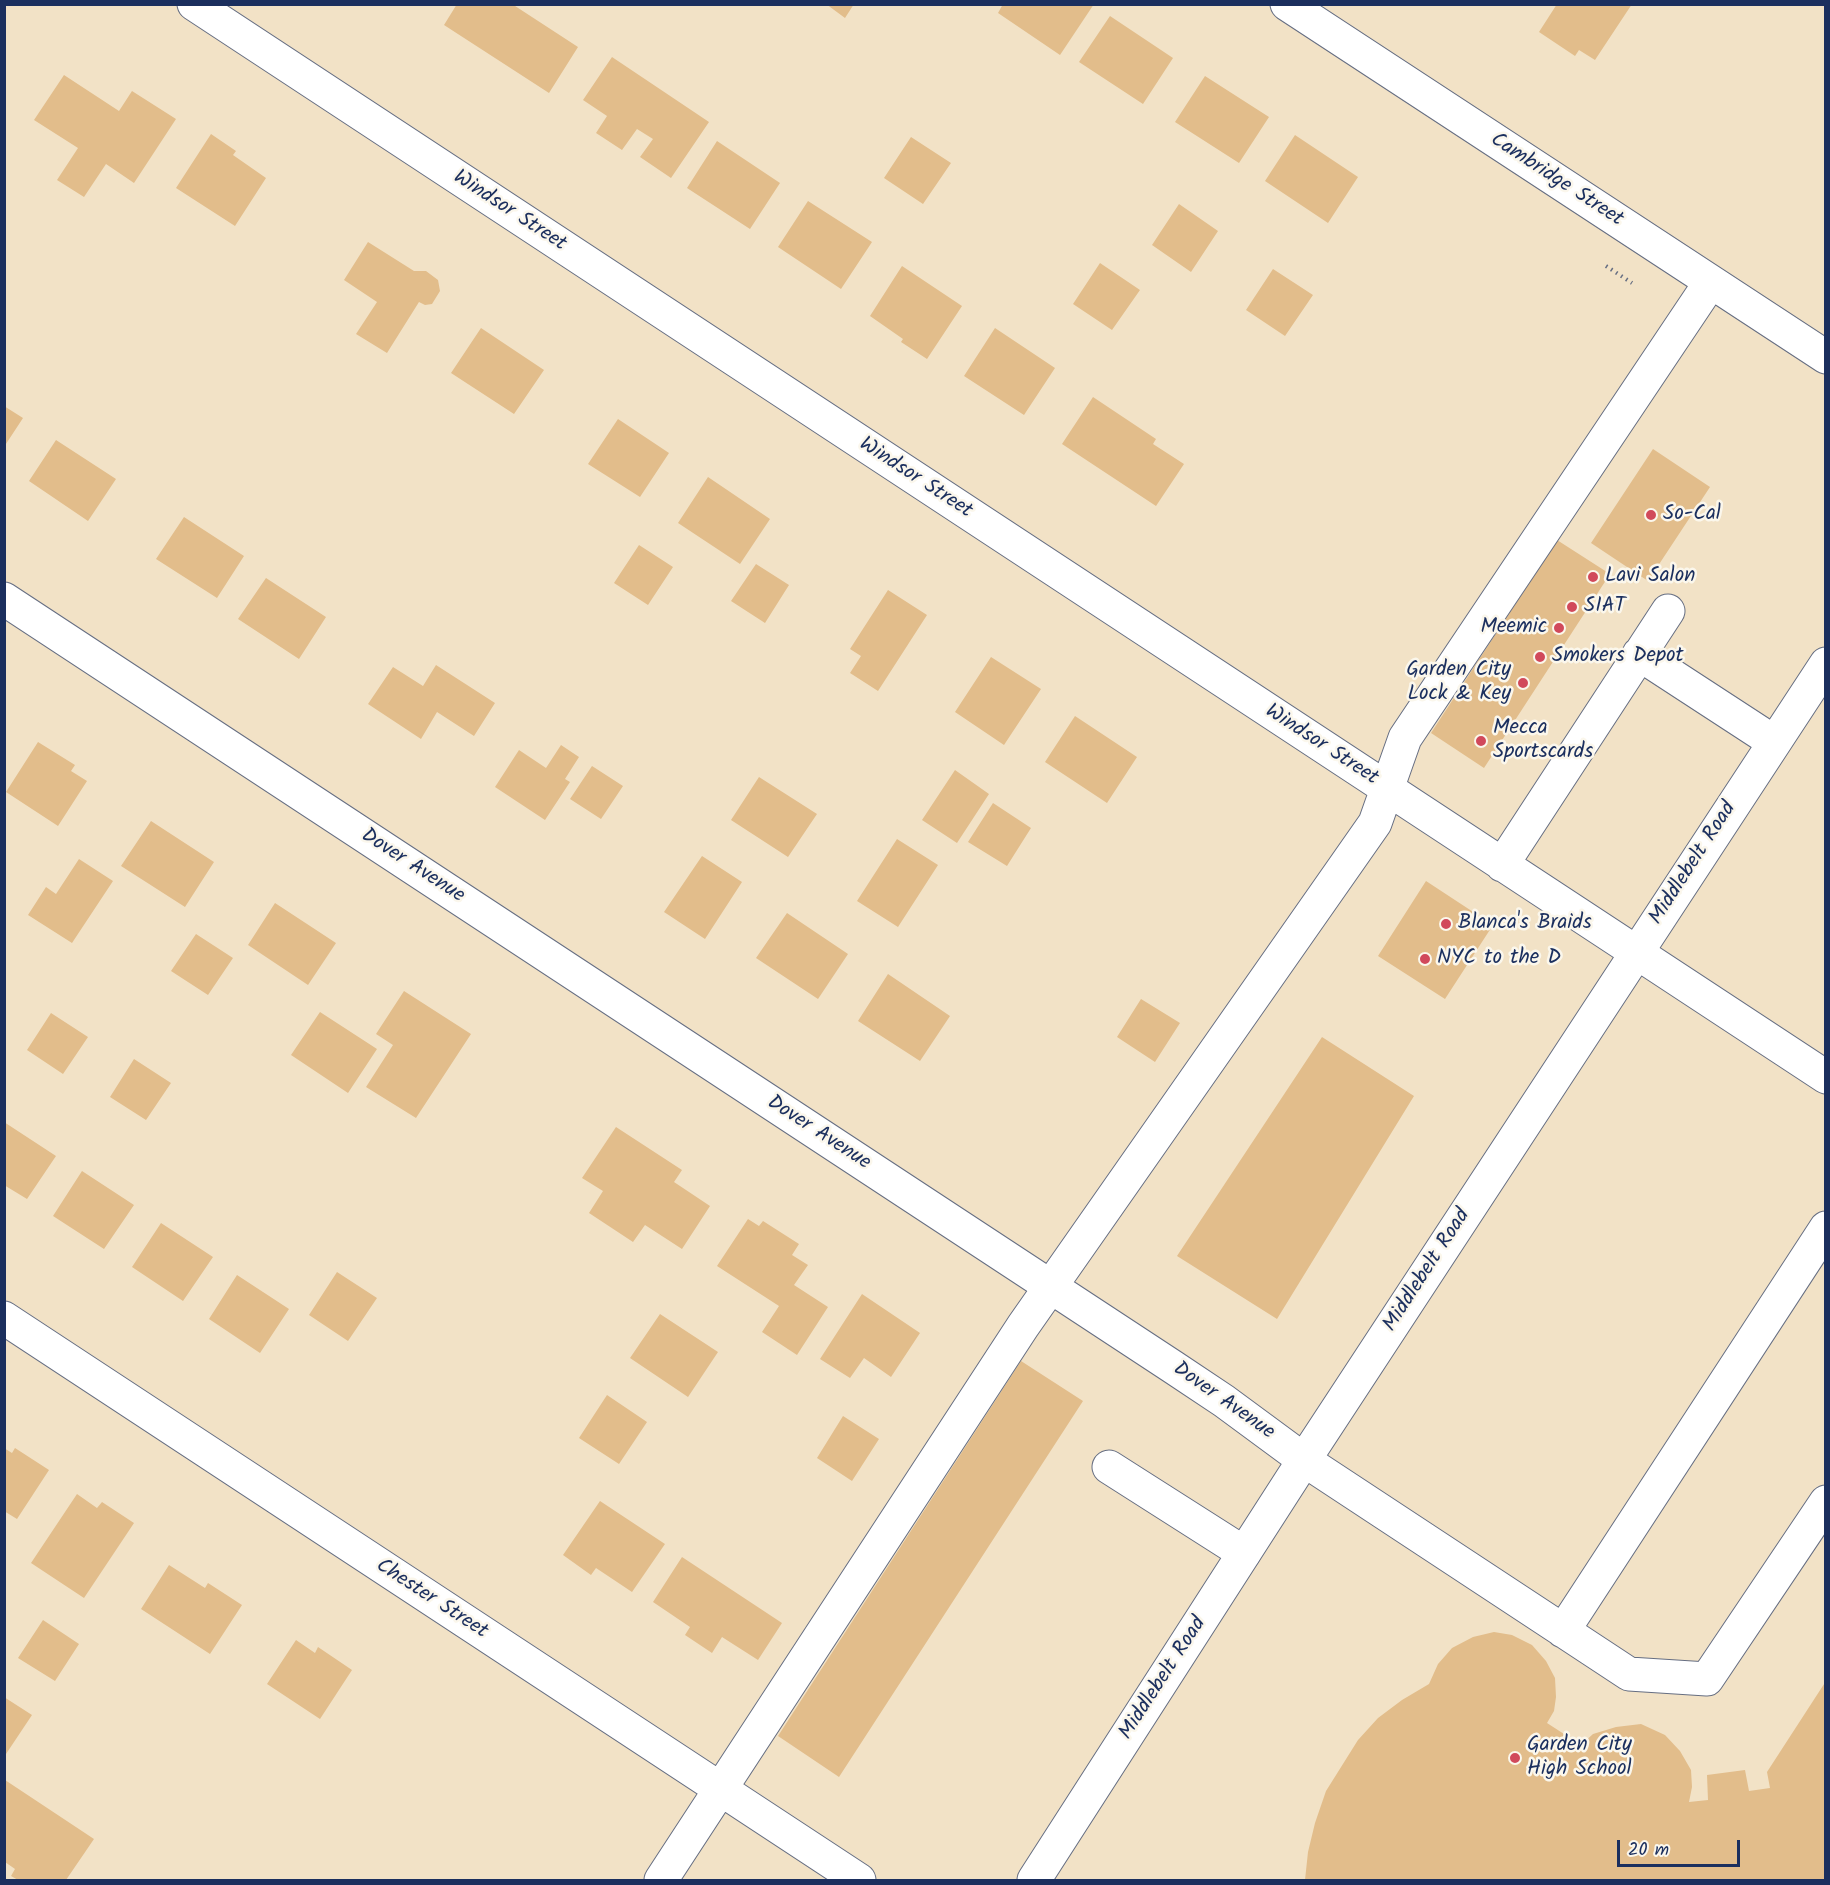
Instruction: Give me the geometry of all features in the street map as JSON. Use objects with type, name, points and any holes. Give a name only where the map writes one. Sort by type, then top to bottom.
[{"type":"street","name":"Windsor Street","points":[[194,4],[1826,1077]]},
{"type":"street","name":"Cambridge Street","points":[[1287,4],[1826,357]]},
{"type":"street","points":[[661,1881],[1010,1346],[1375,823],[1406,738],[1710,283]]},
{"type":"street","name":"Dover Avenue","points":[[4,598],[1224,1401],[1304,1460],[1629,1674],[1707,1679],[1826,1502]]},
{"type":"street","points":[[1502,865],[1668,611]]},
{"type":"street","points":[[1639,654],[1774,742]]},
{"type":"street","name":"Middlebelt Road","points":[[1034,1881],[1304,1460],[1826,664]]},
{"type":"street","points":[[1563,1631],[1826,1228]]},
{"type":"street","name":"Chester Street","points":[[4,1318],[859,1881]]},
{"type":"street","points":[[1109,1467],[1244,1553]]},
{"type":"path","points":[[1606,266],[1632,283]]},
{"type":"building","points":[[457,4],[512,4],[578,47],[549,93],[444,25]]},
{"type":"building","points":[[826,4],[854,4],[845,18]]},
{"type":"building","points":[[1003,4],[1094,4],[1060,55],[998,13]]},
{"type":"building","points":[[1557,4],[1632,4],[1595,60],[1579,50],[1575,56],[1539,32]]},
{"type":"building","points":[[1110,16],[1173,58],[1143,104],[1079,62]]},
{"type":"building","points":[[612,57],[709,122],[671,178],[640,157],[653,139],[637,129],[622,150],[596,133],[607,116],[583,100]]},
{"type":"building","points":[[64,75],[119,111],[132,91],[176,119],[134,183],[106,164],[84,197],[57,180],[78,148],[34,120]]},
{"type":"building","points":[[1205,76],[1269,117],[1239,163],[1175,122]]},
{"type":"building","points":[[211,134],[236,151],[233,155],[266,178],[235,226],[176,188]]},
{"type":"building","points":[[1295,135],[1358,177],[1328,223],[1265,181]]},
{"type":"building","points":[[911,137],[951,163],[923,204],[884,178]]},
{"type":"building","points":[[717,141],[780,183],[750,229],[687,188]]},
{"type":"building","points":[[808,201],[872,242],[841,289],[778,247]]},
{"type":"building","points":[[1179,204],[1218,231],[1191,272],[1152,245]]},
{"type":"building","points":[[368,242],[414,271],[426,271],[438,280],[440,291],[432,304],[425,305],[419,302],[387,353],[356,334],[377,302],[344,280]]},
{"type":"building","points":[[1100,263],[1140,290],[1112,330],[1073,304]]},
{"type":"building","points":[[902,266],[962,306],[927,359],[901,342],[903,339],[870,316]]},
{"type":"building","points":[[1273,269],[1313,295],[1285,336],[1246,310]]},
{"type":"building","points":[[481,328],[544,370],[514,414],[451,373]]},
{"type":"building","points":[[995,328],[1055,368],[1024,415],[964,376]]},
{"type":"building","points":[[1093,397],[1156,439],[1153,444],[1184,464],[1156,506],[1062,444]]},
{"type":"building","points":[[4,406],[23,418],[4,447]]},
{"type":"building","points":[[618,419],[669,453],[640,497],[588,464]]},
{"type":"building","points":[[56,440],[116,479],[88,521],[29,481]]},
{"type":"building","name":"So-Cal","points":[[1653,449],[1710,487],[1648,581],[1591,543]]},
{"type":"building","points":[[708,477],[770,519],[740,564],[678,523]]},
{"type":"building","points":[[184,517],[244,556],[217,598],[156,559]]},
{"type":"building","points":[[1557,540],[1610,574],[1484,768],[1431,733]]},
{"type":"building","points":[[639,545],[673,567],[648,605],[614,583]]},
{"type":"building","points":[[756,564],[789,585],[765,623],[731,601]]},
{"type":"building","points":[[266,578],[326,617],[299,659],[238,619]]},
{"type":"building","points":[[888,590],[927,615],[878,691],[850,673],[861,656],[850,649]]},
{"type":"building","points":[[991,657],[1041,689],[1004,745],[955,712]]},
{"type":"building","points":[[436,665],[495,703],[474,736],[437,712],[421,739],[368,704],[393,667],[423,686]]},
{"type":"building","points":[[1075,716],[1137,757],[1107,803],[1045,762]]},
{"type":"building","points":[[38,742],[75,765],[71,771],[87,781],[58,826],[6,792]]},
{"type":"building","points":[[561,745],[579,757],[565,779],[570,782],[545,820],[495,787],[519,750],[546,768]]},
{"type":"building","points":[[592,766],[623,786],[601,819],[570,799]]},
{"type":"building","points":[[955,770],[989,794],[957,843],[922,820]]},
{"type":"building","points":[[759,777],[817,814],[788,857],[731,820]]},
{"type":"building","points":[[993,803],[1031,828],[1007,866],[968,842]]},
{"type":"building","points":[[151,821],[214,862],[185,907],[121,866]]},
{"type":"building","points":[[897,839],[938,865],[898,927],[857,901]]},
{"type":"building","points":[[702,856],[742,882],[705,939],[664,912]]},
{"type":"building","points":[[79,859],[113,881],[72,943],[28,915],[46,887],[56,894]]},
{"type":"building","points":[[1426,881],[1493,925],[1445,999],[1378,956]]},
{"type":"building","points":[[275,903],[336,943],[308,985],[248,945]]},
{"type":"building","points":[[787,913],[848,954],[818,999],[756,958]]},
{"type":"building","points":[[196,934],[233,958],[208,995],[171,971]]},
{"type":"building","points":[[888,974],[950,1016],[920,1061],[858,1021]]},
{"type":"building","points":[[404,991],[471,1034],[416,1118],[366,1087],[393,1045],[376,1034]]},
{"type":"building","points":[[1141,999],[1180,1023],[1155,1062],[1117,1037]]},
{"type":"building","points":[[320,1012],[377,1049],[348,1093],[291,1055]]},
{"type":"building","points":[[51,1013],[88,1037],[63,1074],[27,1050]]},
{"type":"building","points":[[1322,1037],[1414,1096],[1277,1319],[1177,1256]]},
{"type":"building","points":[[134,1059],[171,1083],[146,1120],[110,1097]]},
{"type":"building","points":[[4,1122],[56,1156],[27,1199],[4,1185]]},
{"type":"building","points":[[616,1127],[682,1170],[674,1182],[710,1206],[682,1249],[645,1225],[633,1242],[589,1213],[603,1191],[582,1178]]},
{"type":"building","points":[[82,1171],[134,1205],[104,1249],[53,1216]]},
{"type":"building","points":[[748,1219],[759,1226],[763,1221],[799,1244],[792,1255],[808,1265],[794,1285],[828,1307],[797,1355],[762,1332],[779,1306],[717,1266]]},
{"type":"building","points":[[161,1223],[213,1257],[183,1301],[132,1267]]},
{"type":"building","points":[[337,1272],[377,1298],[348,1341],[309,1315]]},
{"type":"building","points":[[237,1275],[289,1309],[260,1353],[209,1319]]},
{"type":"building","points":[[862,1294],[920,1333],[891,1377],[864,1358],[850,1378],[820,1359]]},
{"type":"building","points":[[660,1314],[718,1352],[688,1397],[630,1358]]},
{"type":"building","points":[[1021,1361],[1083,1401],[839,1777],[778,1736]]},
{"type":"building","points":[[607,1395],[647,1422],[619,1464],[579,1438]]},
{"type":"building","points":[[843,1416],[879,1439],[852,1481],[817,1458]]},
{"type":"building","points":[[4,1448],[12,1453],[15,1448],[49,1470],[17,1519],[4,1511]]},
{"type":"building","points":[[77,1494],[97,1508],[102,1502],[134,1523],[84,1598],[31,1563]]},
{"type":"building","points":[[600,1501],[665,1544],[632,1592],[596,1568],[591,1575],[563,1555]]},
{"type":"building","points":[[682,1557],[782,1623],[758,1660],[722,1637],[712,1653],[685,1635],[690,1627],[653,1602]]},
{"type":"building","points":[[169,1565],[205,1588],[208,1583],[242,1605],[210,1654],[141,1609]]},
{"type":"building","points":[[43,1620],[79,1644],[55,1681],[18,1658]]},
{"type":"building","name":"Garden City High School","points":[[1494,1632],[1512,1635],[1532,1645],[1546,1661],[1555,1678],[1556,1697],[1554,1711],[1547,1723],[1581,1745],[1593,1734],[1616,1727],[1641,1724],[1665,1735],[1680,1751],[1691,1770],[1692,1787],[1689,1802],[1708,1800],[1707,1775],[1745,1770],[1749,1791],[1770,1788],[1767,1772],[1826,1681],[1826,1880],[1305,1880],[1308,1852],[1326,1791],[1358,1740],[1378,1718],[1429,1684],[1438,1664],[1452,1648],[1473,1637]]},
{"type":"building","points":[[296,1640],[315,1653],[318,1647],[352,1670],[320,1719],[267,1684]]},
{"type":"building","points":[[4,1697],[32,1715],[4,1757]]},
{"type":"building","points":[[5,1780],[94,1839],[66,1880],[18,1880],[11,1876],[15,1869],[5,1862]]},
{"type":"place","name":"So-Cal","points":[[1651,515]]},
{"type":"place","name":"Lavi Salon","points":[[1593,577]]},
{"type":"place","name":"SIAT","points":[[1572,607]]},
{"type":"place","name":"Meemic","points":[[1559,628]]},
{"type":"place","name":"Smokers Depot","points":[[1540,657]]},
{"type":"place","name":"Garden City Lock & Key","points":[[1523,683]]},
{"type":"place","name":"Mecca Sportscards","points":[[1481,741]]},
{"type":"place","name":"Blanca's Braids","points":[[1446,924]]},
{"type":"place","name":"NYC to the D","points":[[1425,959]]},
{"type":"place","name":"Garden City High School","points":[[1515,1758]]}]
